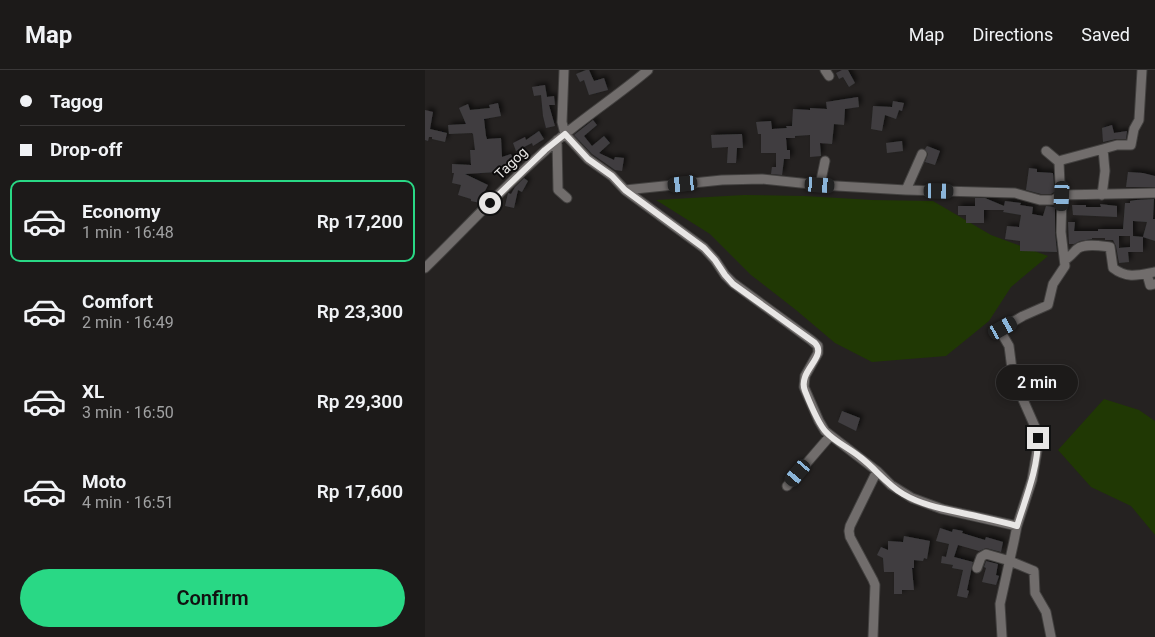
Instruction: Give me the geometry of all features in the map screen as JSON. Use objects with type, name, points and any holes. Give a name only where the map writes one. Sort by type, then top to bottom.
[{"type":"street","points":[[564,70],[561,137],[557,156],[558,191],[567,198]]},
{"type":"street","name":"Tagog","points":[[425,268],[545,150],[625,90],[648,70]]},
{"type":"street","points":[[1059,162],[1117,145],[1131,145],[1134,129],[1139,120],[1142,70]]},
{"type":"street","points":[[561,137],[612,176],[625,190],[704,248],[733,284],[815,343],[819,348],[818,353],[805,376],[803,386],[822,427],[830,436],[877,470],[891,486],[912,498],[942,509],[1017,526]]},
{"type":"street","points":[[1102,195],[1105,171],[1103,149]]},
{"type":"street","points":[[1046,151],[1059,162],[1060,184]]},
{"type":"street","points":[[906,190],[922,154]]},
{"type":"street","points":[[820,185],[825,161]]},
{"type":"street","points":[[625,190],[730,180],[762,179],[820,185],[906,190],[1015,193],[1045,201],[1062,196],[1155,193]]},
{"type":"street","points":[[1002,637],[1000,604],[1017,526],[1032,480],[1038,445],[1036,429],[1013,378],[1009,346],[1003,334],[1003,328],[1023,316],[1049,305],[1053,284],[1065,266],[1061,226],[1062,196]]},
{"type":"street","points":[[1065,260],[1081,247],[1110,246],[1113,268],[1117,272],[1131,276],[1151,272],[1150,285],[1155,284]]},
{"type":"street","points":[[787,486],[830,436]]},
{"type":"street","points":[[873,637],[875,586],[850,537],[849,531],[877,470]]},
{"type":"street","points":[[977,568],[981,557],[985,554],[1010,561],[1034,571],[1035,593],[1048,617],[1051,637]]},
{"type":"green space","points":[[744,195],[933,201],[991,235],[1048,256],[1011,287],[989,321],[946,356],[872,362],[835,343],[751,275],[710,234],[656,200]]},
{"type":"green space","points":[[1104,399],[1139,410],[1155,421],[1155,535],[1131,506],[1091,487],[1058,450]]},
{"type":"building","points":[[589,70],[594,81],[604,78],[608,90],[589,95],[584,80],[580,82],[576,74]]},
{"type":"building","points":[[848,70],[855,83],[849,87],[843,77],[839,79],[836,73]]},
{"type":"building","points":[[545,85],[547,97],[554,96],[555,105],[549,105],[555,126],[546,128],[541,95],[534,96],[532,87]]},
{"type":"building","points":[[858,97],[859,107],[845,109],[844,125],[834,124],[832,144],[820,143],[821,156],[810,157],[810,135],[786,138],[787,150],[790,150],[790,159],[784,159],[782,175],[771,174],[772,167],[776,167],[776,153],[761,153],[761,134],[758,134],[756,122],[771,121],[772,129],[787,128],[786,126],[792,126],[793,109],[827,109],[826,102]]},
{"type":"building","points":[[893,101],[904,103],[902,111],[899,110],[896,119],[885,115],[882,131],[871,129],[873,106],[892,107]]},
{"type":"building","points":[[498,103],[501,116],[484,119],[486,136],[487,139],[501,138],[502,157],[511,154],[514,162],[497,169],[498,172],[465,174],[488,185],[483,195],[486,196],[485,199],[480,203],[471,201],[471,199],[458,195],[461,185],[452,183],[454,173],[452,173],[452,164],[471,165],[470,150],[475,150],[473,134],[449,134],[448,125],[466,124],[459,108],[468,104],[470,110],[490,108],[489,105]]},
{"type":"building","points":[[425,110],[433,112],[430,129],[447,133],[445,142],[432,139],[432,137],[429,137],[428,141],[425,140]]},
{"type":"building","points":[[593,120],[597,125],[584,136],[592,146],[604,136],[610,143],[599,153],[614,160],[615,157],[624,158],[622,171],[615,170],[592,154],[574,135]]},
{"type":"building","points":[[1112,125],[1114,133],[1127,131],[1126,139],[1103,142],[1102,128]]},
{"type":"building","points":[[539,131],[544,139],[533,146],[532,143],[516,151],[513,143],[525,137],[526,140]]},
{"type":"building","points":[[742,134],[743,148],[737,148],[736,163],[727,163],[728,147],[712,148],[711,135]]},
{"type":"building","points":[[902,141],[903,151],[887,153],[886,143]]},
{"type":"building","points":[[927,146],[940,151],[935,165],[925,162],[928,154],[925,149]]},
{"type":"building","points":[[1029,168],[1037,169],[1037,172],[1053,173],[1054,185],[1058,190],[1051,194],[1041,194],[1026,190]]},
{"type":"building","points":[[1128,172],[1155,176],[1155,187],[1126,187]]},
{"type":"building","points":[[524,178],[528,181],[522,192],[518,190],[514,208],[505,206],[508,193],[511,194]]},
{"type":"building","points":[[975,198],[985,198],[1004,206],[1005,201],[1021,203],[1020,205],[1033,207],[1032,214],[1043,216],[1046,206],[1055,207],[1057,252],[1020,251],[1020,241],[1005,239],[1007,226],[1019,227],[1021,215],[1003,212],[1004,210],[984,210],[984,223],[966,223],[966,215],[958,215],[958,206],[975,206]]},
{"type":"building","points":[[1154,199],[1155,241],[1143,237],[1143,252],[1128,252],[1129,262],[1119,263],[1113,240],[1092,238],[1069,244],[1068,222],[1075,222],[1074,231],[1123,229],[1125,203]],"holes":[[[1133,221],[1147,222],[1143,237],[1133,236]],[[1119,236],[1130,236],[1130,247],[1119,248]]]},
{"type":"building","points":[[1100,204],[1117,206],[1117,217],[1073,215],[1072,205],[1101,207]]},
{"type":"building","points":[[842,411],[860,418],[856,431],[838,422]]},
{"type":"building","points":[[940,528],[952,532],[953,529],[963,531],[962,533],[985,540],[986,537],[1003,542],[1001,552],[986,548],[979,551],[958,545],[954,557],[973,562],[967,598],[957,596],[963,570],[952,568],[953,565],[941,563],[942,556],[946,557],[949,544],[936,541]]},
{"type":"building","points":[[904,536],[930,541],[927,559],[924,558],[923,561],[914,560],[914,568],[912,568],[914,590],[902,590],[902,594],[894,594],[894,572],[884,572],[883,558],[877,555],[881,547],[888,550],[888,541],[903,542]]},
{"type":"building","points":[[986,561],[998,564],[996,575],[999,576],[996,585],[982,582]]},
{"type":"route","points":[[490,203],[545,150],[565,134],[588,159],[612,176],[625,190],[704,248],[733,284],[818,346],[817,356],[805,376],[803,386],[822,427],[830,436],[877,470],[891,486],[912,498],[942,509],[1017,526],[1032,480],[1038,438]]}]
